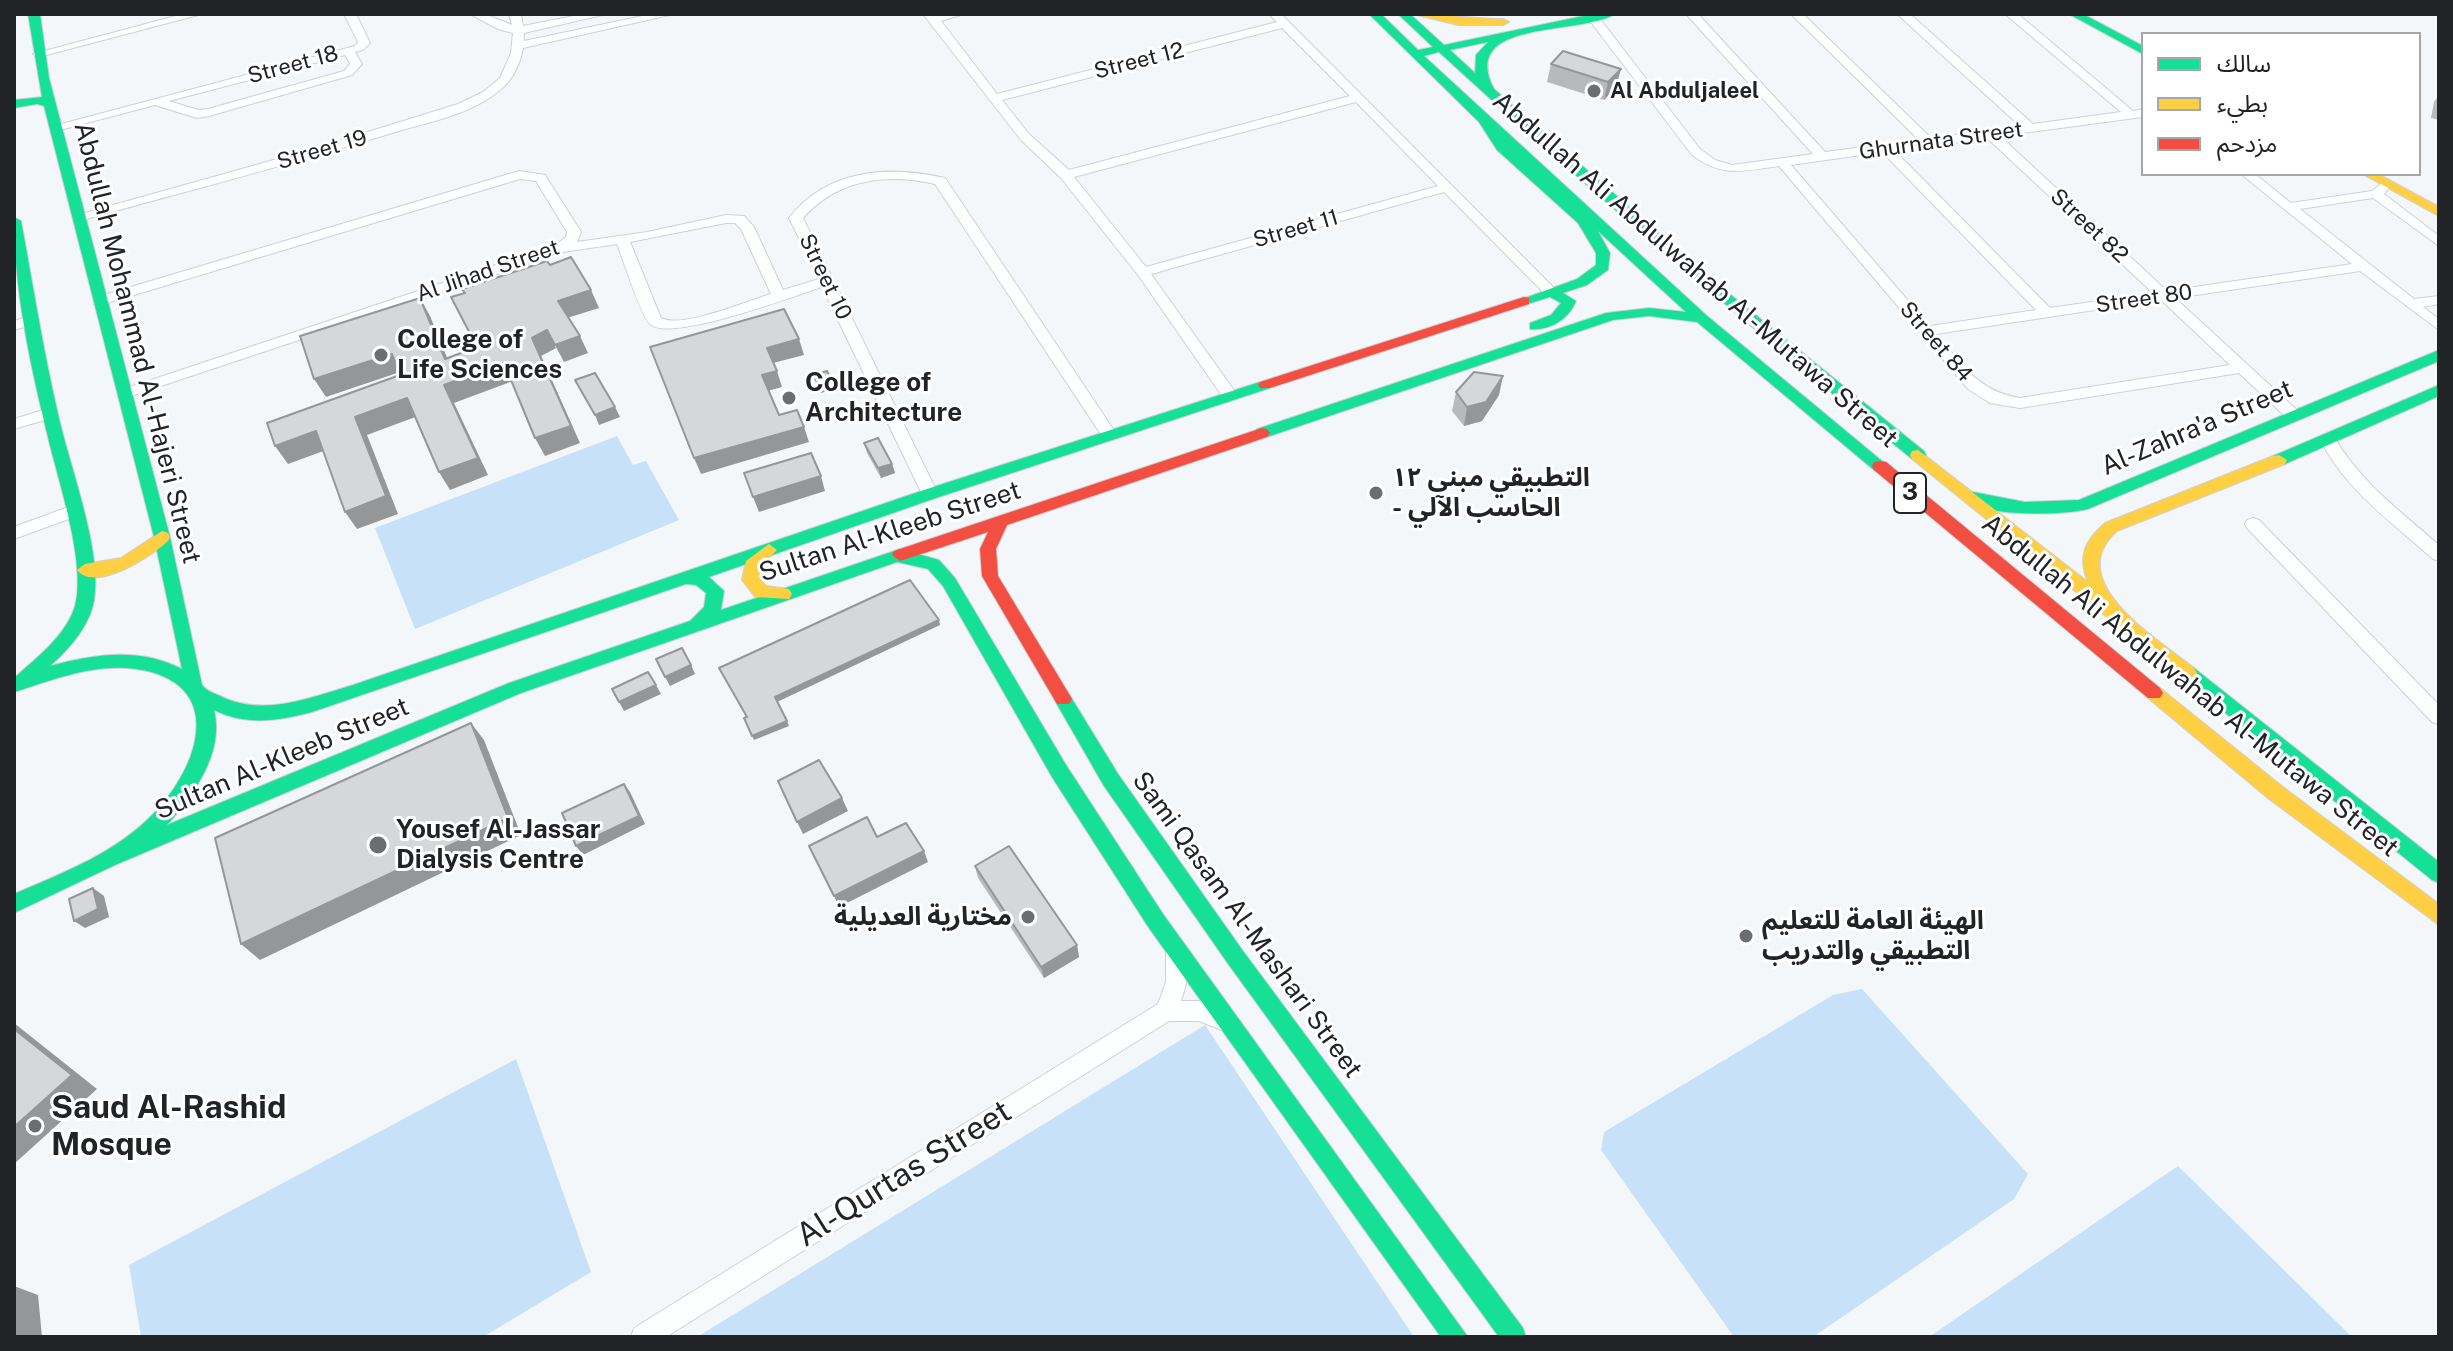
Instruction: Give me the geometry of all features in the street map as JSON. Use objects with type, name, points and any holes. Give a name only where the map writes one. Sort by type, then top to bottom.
[{"type":"street","name":"Abdullah Mohammad Al-Hajeri Street","points":[[34,14],[49,104],[81,216],[99,301],[126,393],[199,690],[210,713],[206,752],[196,774],[162,818],[111,858]]},
{"type":"street","points":[[39,54],[196,14]]},
{"type":"street","points":[[349,51],[364,44],[350,14]]},
{"type":"street","points":[[476,14],[502,27],[521,30],[601,14]]},
{"type":"street","points":[[515,14],[521,30]]},
{"type":"street","points":[[518,46],[668,14]]},
{"type":"street","points":[[930,17],[958,14]]},
{"type":"street","points":[[1275,14],[1551,292],[1569,301],[1563,315],[1501,338],[1392,389]]},
{"type":"street","name":"Abdullah Ali Abdulwahab Al-Mutawa Street","points":[[1375,14],[1484,120],[1701,318],[2276,793],[2439,916]]},
{"type":"street","name":"Abdullah Ali Abdulwahab Al-Mutawa Street","points":[[1404,14],[1489,93],[1805,364],[2439,874]]},
{"type":"street","points":[[1419,14],[1508,28]]},
{"type":"street","points":[[1489,93],[1477,70],[1479,58],[1508,28],[1541,14]]},
{"type":"street","points":[[1692,14],[1823,158]]},
{"type":"street","points":[[1797,14],[1929,143]]},
{"type":"street","points":[[1903,14],[2031,129]]},
{"type":"street","points":[[2011,14],[2137,114]]},
{"type":"street","points":[[2075,14],[2132,36]]},
{"type":"street","points":[[2099,14],[2132,36]]},
{"type":"street","points":[[1409,48],[1508,28],[1601,16]]},
{"type":"street","name":"Ghurnata Street","points":[[1601,16],[1696,152],[1711,163],[1739,169],[2137,114]]},
{"type":"street","points":[[930,17],[1025,137],[1066,175],[1143,272],[1230,396]]},
{"type":"street","name":"Street 12","points":[[994,98],[1284,24]]},
{"type":"street","name":"Street 19","points":[[81,216],[342,145],[464,104],[498,87],[512,65],[521,30]]},
{"type":"street","name":"Street 18","points":[[56,127],[349,51],[356,64],[348,73],[209,112],[197,114],[157,101]]},
{"type":"street","points":[[14,95],[29,91],[43,78]]},
{"type":"street","points":[[1066,175],[1358,98]]},
{"type":"street","points":[[14,104],[38,100],[49,104]]},
{"type":"street","name":"Sultan Al-Kleeb Street","points":[[14,685],[70,668],[121,661],[163,666],[235,712],[254,714],[294,709],[355,692],[930,494],[1551,292],[1594,275],[1604,266],[1607,256],[1605,246],[1595,233],[1500,146],[1484,120]]},
{"type":"street","name":"Street 82","points":[[1990,134],[2293,415]]},
{"type":"street","points":[[1886,149],[2047,313]]},
{"type":"street","name":"Street 84","points":[[1783,163],[1925,331],[1982,393],[2005,402],[2038,400],[2240,368]]},
{"type":"street","name":"Al Jihad Street","points":[[99,301],[525,174],[538,176],[543,181],[574,232],[572,239],[561,248],[126,393]]},
{"type":"street","name":"Street 10","points":[[930,494],[796,218],[804,207],[831,188],[867,176],[906,174],[940,181],[1109,435]]},
{"type":"street","points":[[2250,176],[2439,326]]},
{"type":"street","points":[[2289,207],[2387,184],[2439,196]]},
{"type":"street","points":[[2387,184],[2439,212]]},
{"type":"street","points":[[2387,184],[2439,242]]},
{"type":"street","name":"Street 11","points":[[1143,272],[1448,187]]},
{"type":"street","points":[[561,248],[739,219],[747,227],[779,296]]},
{"type":"street","points":[[14,221],[23,323],[50,413],[85,570],[86,597],[80,619],[60,649],[14,685]]},
{"type":"street","points":[[622,240],[655,321],[660,325],[688,324],[827,281]]},
{"type":"street","name":"Street 80","points":[[1925,331],[2363,266]]},
{"type":"street","points":[[2411,304],[2439,300]]},
{"type":"street","name":"Sultan Al-Kleeb Street","points":[[111,858],[515,688],[692,625],[1617,314],[1644,309],[1701,318]]},
{"type":"street","name":"Al-Zahra'a Street","points":[[1968,497],[2020,511],[2059,511],[2097,499],[2439,355]]},
{"type":"street","points":[[2388,376],[2399,389],[2431,394]]},
{"type":"street","points":[[2355,390],[2370,392],[2384,399],[2390,412]]},
{"type":"street","points":[[2109,608],[2093,578],[2089,550],[2097,537],[2126,521],[2294,454],[2431,394]]},
{"type":"street","points":[[14,424],[50,413]]},
{"type":"street","points":[[2251,433],[2258,446],[2347,469]]},
{"type":"street","points":[[2328,439],[2347,469],[2439,555]]},
{"type":"street","points":[[2097,499],[2109,516],[2126,521]]},
{"type":"street","points":[[14,533],[71,512]]},
{"type":"street","name":"Sami Qasam Al-Mashari Street","points":[[1000,523],[988,549],[988,563],[997,589],[1111,780],[1236,958],[1514,1337]]},
{"type":"street","points":[[2253,524],[2439,717]]},
{"type":"street","points":[[85,570],[110,568],[137,559],[162,537]]},
{"type":"street","points":[[771,548],[752,562],[749,581],[764,593],[789,593]]},
{"type":"street","points":[[895,557],[933,564],[961,602],[1073,794],[1176,952],[1456,1337]]},
{"type":"street","points":[[675,580],[700,579],[715,591],[712,610],[692,625]]},
{"type":"street","points":[[961,602],[975,590],[997,589]]},
{"type":"street","points":[[2276,793],[2439,933]]},
{"type":"street","points":[[14,904],[111,858]]},
{"type":"street","points":[[1176,952],[1177,982],[1166,1011],[1199,1011],[1229,1024]]},
{"type":"street","name":"Al-Qurtas Street","points":[[643,1337],[1166,1011]]},
{"type":"shaded area","points":[[617,436],[633,465],[646,461],[679,520],[415,629],[375,528]]},
{"type":"shaded area","points":[[1862,989],[2028,1174],[2014,1199],[1813,1337],[1734,1337],[1601,1150],[1604,1132],[1833,995]]},
{"type":"shaded area","points":[[1205,1025],[1414,1337],[697,1337]]},
{"type":"shaded area","points":[[516,1059],[591,1272],[483,1337],[141,1337],[129,1265]]},
{"type":"shaded area","points":[[2178,1166],[2352,1337],[1929,1337]]},
{"type":"building","points":[[1563,51],[1621,69],[1608,82],[1551,64]]},
{"type":"building","points":[[571,257],[591,290],[558,301],[580,336],[555,345],[547,330],[532,338],[571,426],[535,438],[504,363],[444,385],[478,458],[439,472],[407,398],[355,417],[386,496],[345,512],[316,431],[275,446],[267,423],[400,375],[392,354],[314,379],[300,336],[420,298],[445,359],[477,347],[451,297],[465,293],[462,289],[547,261],[550,265]]},
{"type":"building","points":[[784,309],[799,339],[767,348],[777,371],[762,375],[779,415],[797,410],[804,427],[694,458],[650,347]]},
{"type":"building","points":[[827,371],[833,384],[819,388],[814,375]]},
{"type":"building","points":[[1474,372],[1503,376],[1486,402],[1467,407],[1456,392]]},
{"type":"building","points":[[595,373],[615,407],[595,415],[575,380]]},
{"type":"building","points":[[878,438],[892,464],[878,468],[864,443]]},
{"type":"building","points":[[811,453],[821,476],[753,497],[744,473]]},
{"type":"building","points":[[910,580],[939,620],[775,697],[787,721],[752,736],[744,718],[747,717],[719,668]]},
{"type":"building","points":[[682,648],[691,665],[665,677],[656,659]]},
{"type":"building","points":[[648,672],[656,685],[619,702],[612,689]]},
{"type":"building","name":"Yousef Al-Jassar Dialysis Centre","points":[[471,723],[508,818],[241,944],[215,838]]},
{"type":"building","points":[[819,760],[842,798],[797,822],[778,781]]},
{"type":"building","points":[[624,784],[639,816],[576,846],[562,813]]},
{"type":"building","points":[[867,817],[877,837],[906,823],[924,851],[834,896],[809,846]]},
{"type":"building","name":"مختارية العديلية","points":[[1009,846],[1077,945],[1041,967],[975,866]]},
{"type":"building","points":[[93,888],[98,909],[74,921],[69,899]]},
{"type":"building","points":[[14,1029],[72,1075],[14,1127]]},
{"type":"traffic: fast","points":[[34,14],[43,78],[162,537],[194,683]]},
{"type":"traffic: fast","points":[[1375,14],[1484,120],[1701,318],[1880,466]]},
{"type":"traffic: fast","points":[[1404,14],[1657,239],[1918,455]]},
{"type":"traffic: fast","points":[[1415,54],[1609,14]]},
{"type":"traffic: fast","points":[[2075,14],[2141,50]]},
{"type":"traffic: fast","points":[[1489,92],[1480,70],[1482,55],[1494,43],[1514,33]]},
{"type":"traffic: fast","points":[[14,104],[38,100],[49,104]]},
{"type":"traffic: fast","points":[[1484,120],[1501,147],[1582,220],[1596,237],[1603,253],[1603,267],[1582,282],[1524,301]]},
{"type":"traffic: fast","points":[[14,221],[50,414],[80,537],[86,584],[85,601],[70,634],[26,676]]},
{"type":"traffic: fast","points":[[1535,326],[1556,318],[1567,307],[1569,301],[1551,292]]},
{"type":"traffic: fast","points":[[1262,433],[1611,316],[1649,312],[1701,318]]},
{"type":"traffic: fast","points":[[1968,497],[2025,508],[2053,509],[2082,505],[2439,355]]},
{"type":"traffic: fast","points":[[204,697],[230,710],[252,714],[282,712],[312,705],[930,494],[1265,385]]},
{"type":"traffic: fast","points":[[2279,460],[2439,390]]},
{"type":"traffic: fast","points":[[111,858],[515,688],[900,555]]},
{"type":"traffic: fast","points":[[899,557],[933,564],[949,582],[1059,771],[1156,921],[1456,1337]]},
{"type":"traffic: fast","points":[[684,578],[700,579],[715,591],[712,610],[698,622]]},
{"type":"traffic: fast","points":[[14,685],[98,663],[126,661],[162,667],[186,679],[201,697],[207,719],[205,744],[196,770],[161,819],[110,858],[14,904]]},
{"type":"traffic: fast","points":[[2188,673],[2439,874]]},
{"type":"traffic: fast","points":[[1063,699],[1111,780],[1236,958],[1514,1337]]},
{"type":"traffic: slow","points":[[1419,14],[1458,22],[1503,22]]},
{"type":"traffic: slow","points":[[2373,176],[2439,212]]},
{"type":"traffic: slow","points":[[1918,455],[2188,673]]},
{"type":"traffic: slow","points":[[2109,608],[2090,565],[2094,546],[2100,536],[2111,527],[2279,460]]},
{"type":"traffic: slow","points":[[85,570],[127,562],[162,537]]},
{"type":"traffic: slow","points":[[769,550],[752,565],[750,580],[761,592],[783,594]]},
{"type":"traffic: slow","points":[[2154,693],[2276,793],[2439,916]]},
{"type":"traffic: jam","points":[[1265,385],[1524,301]]},
{"type":"traffic: jam","points":[[900,555],[1262,433]]},
{"type":"traffic: jam","points":[[1880,466],[2154,693]]},
{"type":"traffic: jam","points":[[1000,523],[988,549],[990,576],[1063,699]]},
{"type":"place","name":"Al Abduljaleel","points":[[1594,91]]},
{"type":"place","name":"College of Life Sciences","points":[[381,355]]},
{"type":"place","name":"College of Architecture","points":[[789,398]]},
{"type":"place","name":"التطبيقي مبنى ١٢ - الحاسب الآلي","points":[[1376,493]]},
{"type":"place","name":"Yousef Al-Jassar Dialysis Centre","points":[[378,845]]},
{"type":"place","name":"مختارية العديلية","points":[[1028,917]]},
{"type":"place","name":"الهيئة العامة للتعليم التطبيقي والتدريب","points":[[1746,936]]},
{"type":"place","name":"Saud Al-Rashid Mosque","points":[[35,1126]]}]
